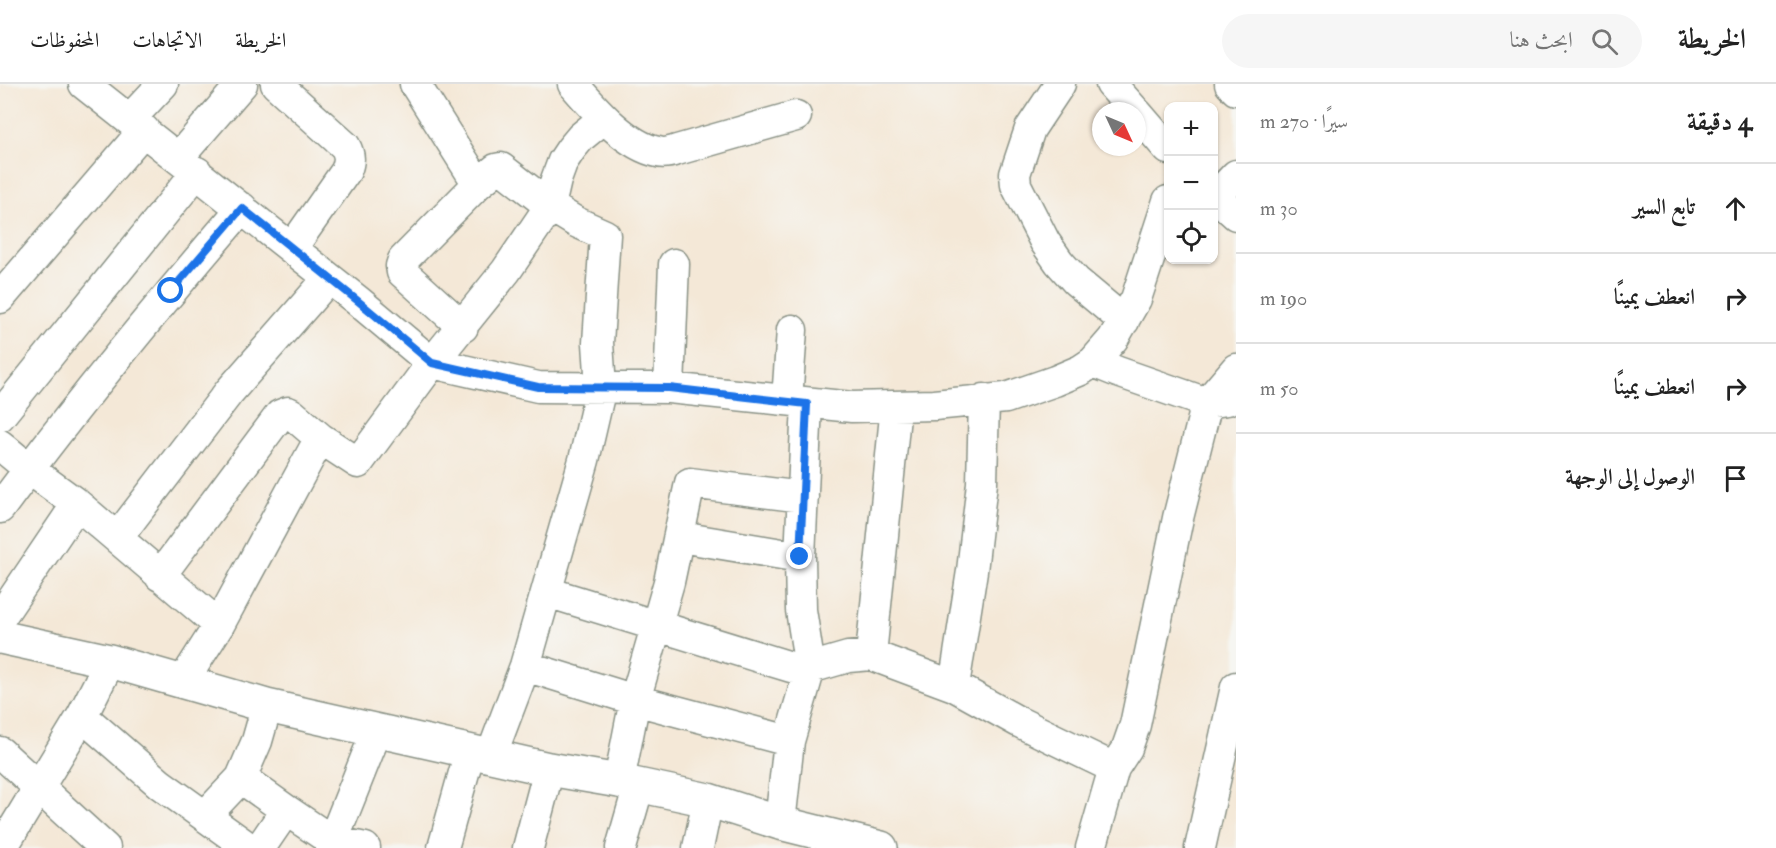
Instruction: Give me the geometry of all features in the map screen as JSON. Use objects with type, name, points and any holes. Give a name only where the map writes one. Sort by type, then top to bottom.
[{"type":"main road","points":[[0,637],[184,680],[267,706],[549,769],[708,800],[780,823],[867,846]]},
{"type":"street","points":[[84,84],[292,248],[432,363],[538,387],[669,388],[852,407],[934,405],[1006,398],[1055,381],[1093,362],[1113,339],[1136,299],[1165,210]]},
{"type":"street","points":[[0,298],[137,125],[163,84]]},
{"type":"street","points":[[0,416],[187,165],[242,84]]},
{"type":"street","points":[[276,84],[345,146],[350,160],[346,171],[292,248]]},
{"type":"street","points":[[415,84],[478,184]]},
{"type":"street","points":[[573,84],[603,119],[639,144],[658,153],[666,153],[796,116]]},
{"type":"street","points":[[1060,84],[1030,129],[1016,174],[1016,185],[1045,242],[1059,262],[1076,281],[1124,321]]},
{"type":"street","points":[[1111,84],[1127,102]]},
{"type":"street","points":[[1230,84],[1236,90]]},
{"type":"street","points":[[160,576],[280,415],[288,412],[292,414],[320,438],[358,463],[432,363],[506,271],[550,206],[563,161],[581,137],[603,119]]},
{"type":"street","points":[[1146,124],[1164,144]]},
{"type":"street","points":[[443,848],[480,754],[525,666],[584,460],[601,387],[598,343],[605,235],[576,222],[550,206],[501,168],[496,169],[478,184],[403,260],[400,266],[402,272],[463,327]]},
{"type":"street","points":[[1222,202],[1236,175]]},
{"type":"street","points":[[0,508],[164,299],[242,208]]},
{"type":"street","points":[[669,388],[674,264]]},
{"type":"street","points":[[117,538],[229,392],[329,278]]},
{"type":"street","points":[[780,823],[789,741],[810,668],[801,610],[800,557],[804,497],[792,330]]},
{"type":"street","points":[[1093,362],[1118,372],[1222,401]]},
{"type":"street","points":[[1091,848],[1114,768],[1127,748],[1136,725],[1178,518],[1236,369]]},
{"type":"street","points":[[954,686],[972,571],[982,483],[984,399]]},
{"type":"street","points":[[871,655],[896,406]]},
{"type":"street","points":[[184,680],[219,625],[320,438]]},
{"type":"street","points":[[0,445],[29,470],[77,504],[219,625]]},
{"type":"street","points":[[621,848],[629,783],[635,700],[680,537],[690,483],[804,497]]},
{"type":"street","points":[[0,618],[77,504]]},
{"type":"street","points":[[680,537],[800,557]]},
{"type":"street","points":[[547,592],[791,667],[810,668],[848,657],[871,655],[954,686],[1019,722],[1114,768]]},
{"type":"street","points":[[2,848],[82,716],[110,661]]},
{"type":"street","points":[[525,666],[635,700],[789,741]]},
{"type":"street","points":[[1200,848],[1236,687]]},
{"type":"street","points":[[205,816],[241,778],[267,706]]},
{"type":"street","points":[[82,716],[160,784],[249,848]]},
{"type":"street","points":[[331,844],[377,730]]},
{"type":"street","points":[[0,752],[105,848]]},
{"type":"street","points":[[528,848],[549,769]]},
{"type":"street","points":[[241,778],[331,844],[365,848]]},
{"type":"street","points":[[698,848],[708,800]]},
{"type":"street","points":[[260,848],[286,810]]},
{"type":"route","points":[[171,291],[242,208],[432,363],[538,387],[669,388],[807,404],[800,557]]}]
